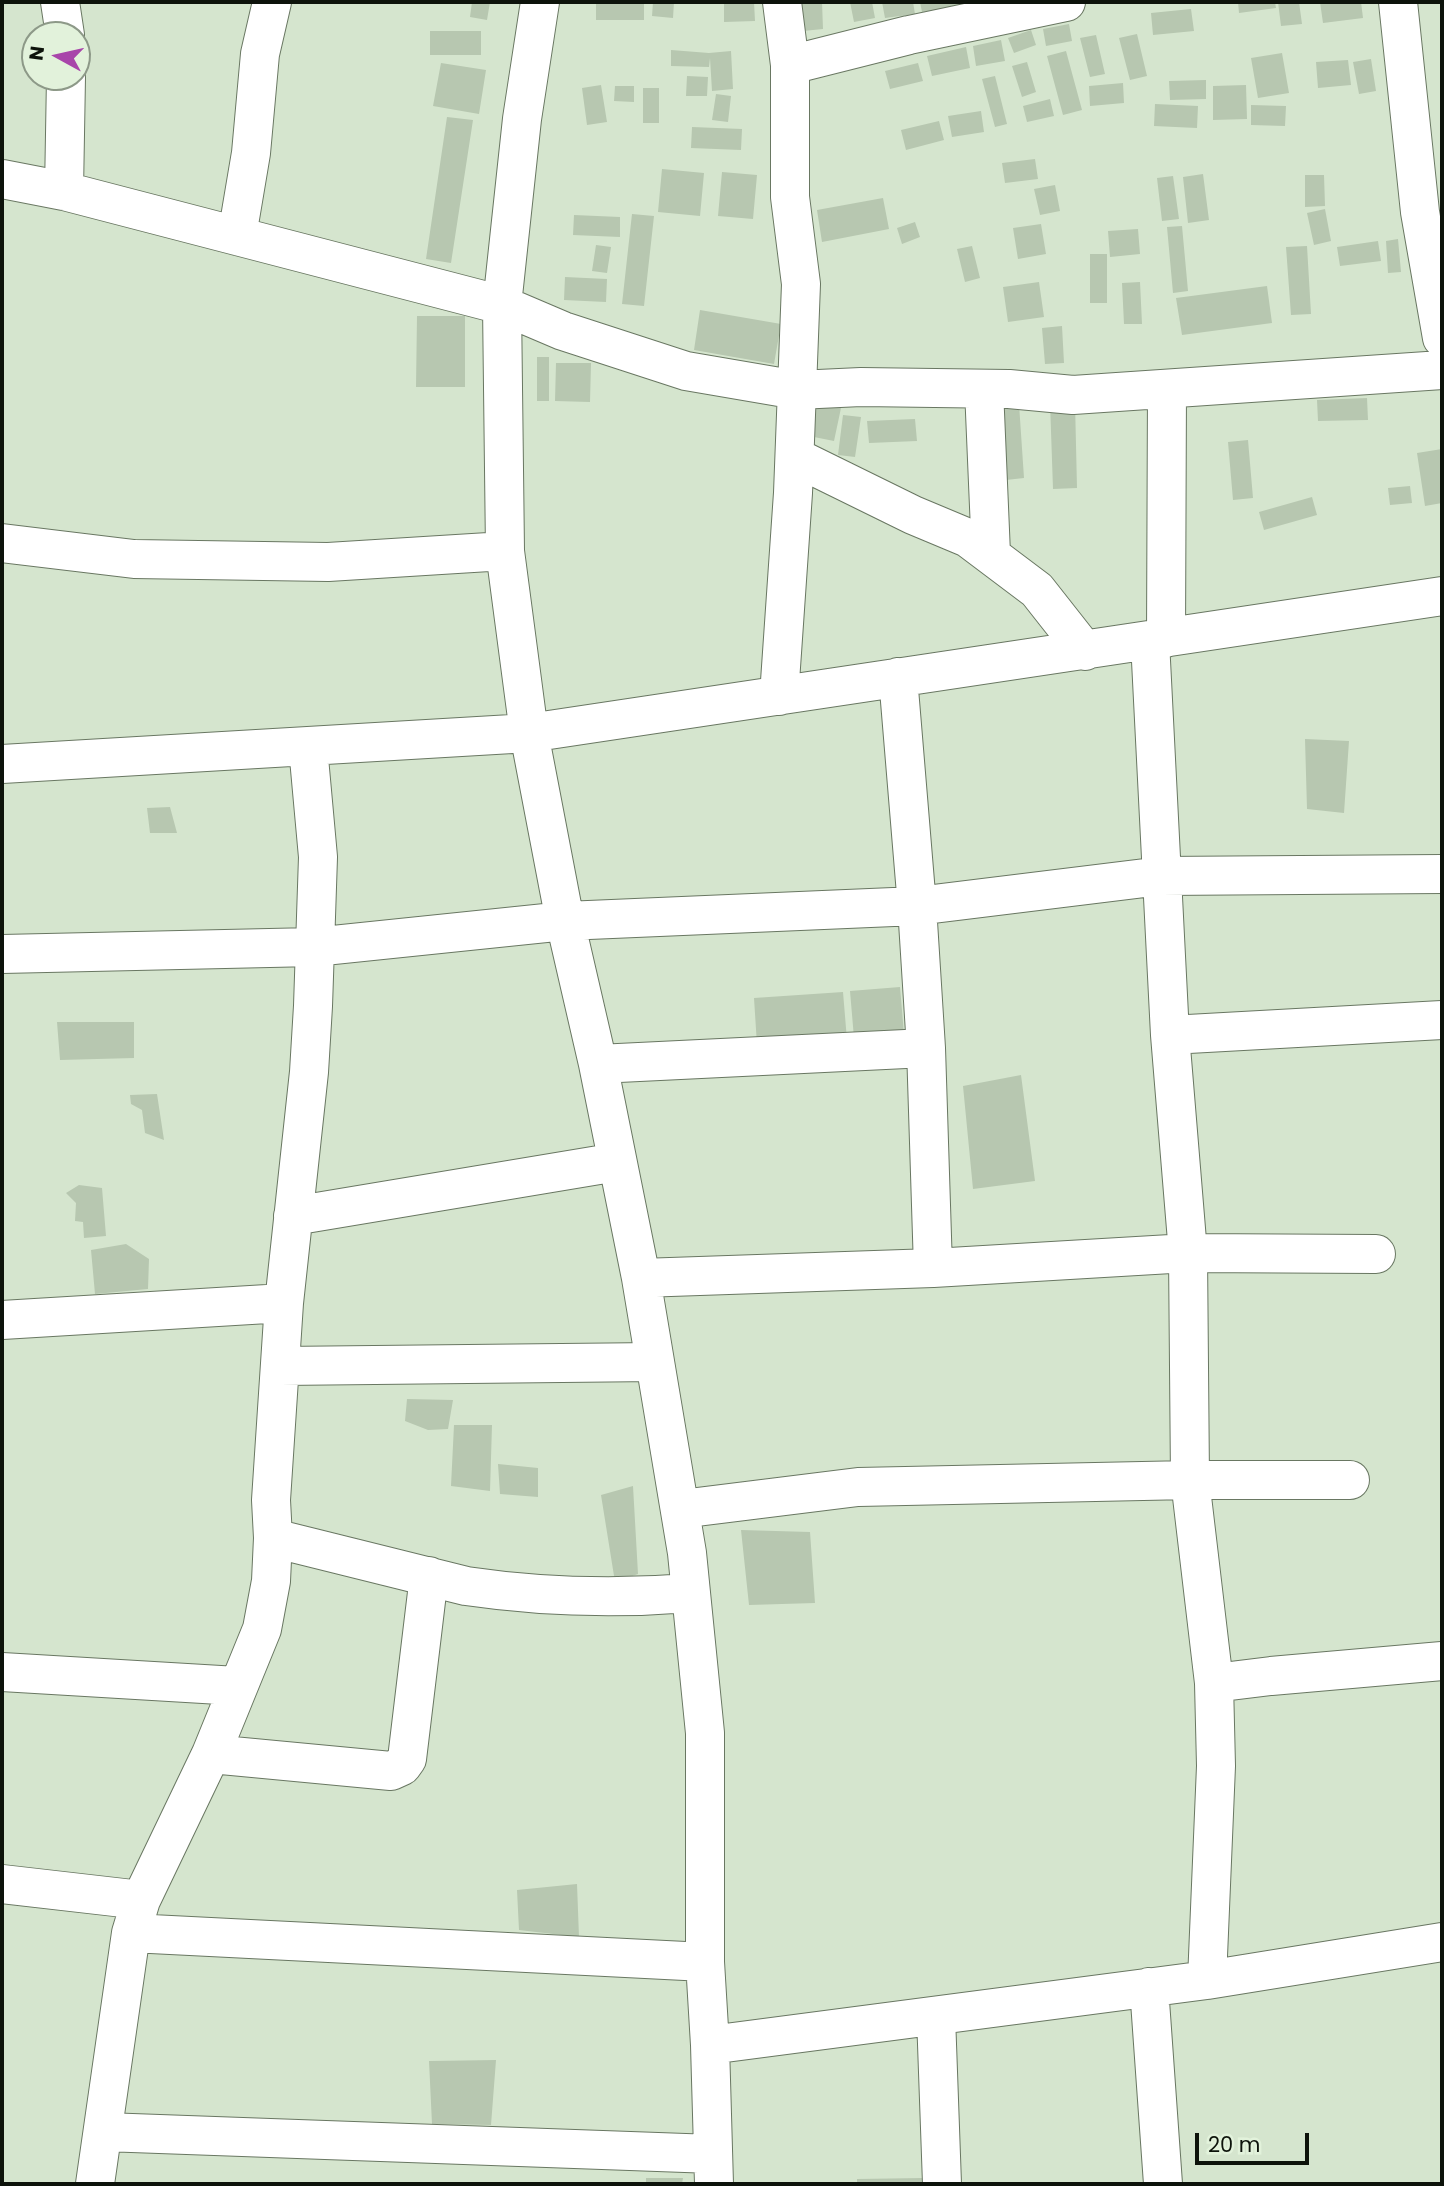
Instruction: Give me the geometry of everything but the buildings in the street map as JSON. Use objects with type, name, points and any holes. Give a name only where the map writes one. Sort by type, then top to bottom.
[{"type":"street","points":[[60,2],[63,21]]},
{"type":"street","points":[[237,236],[251,153],[260,54],[272,2]]},
{"type":"street","points":[[104,2132],[713,2169],[705,1962],[705,1733],[681,1509],[641,1278],[598,1064],[565,921],[529,733],[505,551],[502,305],[522,119],[540,2]]},
{"type":"street","points":[[779,696],[794,457],[801,284],[790,197],[790,65],[782,2]]},
{"type":"street","points":[[790,65],[909,35],[1066,2]]},
{"type":"street","points":[[1398,2],[1420,212],[1442,338]]},
{"type":"street","points":[[64,191],[66,91]]},
{"type":"street","points":[[2,179],[64,191],[502,305],[563,331],[686,371],[797,390],[861,387],[1009,389],[1073,395],[1442,370]]},
{"type":"street","points":[[984,389],[991,554]]},
{"type":"street","points":[[1167,389],[1158,639],[1161,876],[1170,1035],[1188,1253],[1190,1480],[1214,1683],[1216,1766],[1207,1980]]},
{"type":"street","points":[[794,457],[913,515],[968,538],[1037,590],[1085,651]]},
{"type":"street","points":[[2,543],[134,559],[328,562],[505,551]]},
{"type":"street","points":[[2,764],[529,733],[1442,596]]},
{"type":"street","points":[[898,677],[926,1048],[933,1268]]},
{"type":"street","points":[[96,2184],[136,1916],[211,1754],[262,1629],[271,1581],[274,1538],[271,1500],[284,1303],[309,1072],[317,858],[307,747]]},
{"type":"street","points":[[2,954],[314,947],[565,921],[917,906],[1161,876],[1442,874]]},
{"type":"street","points":[[1170,1035],[1442,1020]]},
{"type":"street","points":[[598,1064],[926,1048]]},
{"type":"street","points":[[293,1216],[617,1162]]},
{"type":"street","points":[[641,1278],[933,1268],[1188,1253],[1376,1254]]},
{"type":"street","points":[[2,1320],[284,1303]]},
{"type":"street","points":[[281,1366],[655,1362]]},
{"type":"street","points":[[681,1509],[858,1487],[1190,1480],[1350,1480]]},
{"type":"street","points":[[274,1538],[466,1586],[552,1595],[651,1596],[690,1593]]},
{"type":"street","points":[[211,1754],[391,1771],[402,1766],[407,1759],[429,1576]]},
{"type":"street","points":[[1214,1683],[1271,1675],[1442,1661]]},
{"type":"street","points":[[2,1671],[237,1686]]},
{"type":"street","points":[[2,1884],[136,1916],[705,1962]]},
{"type":"street","points":[[710,2045],[1207,1980],[1442,1942]]},
{"type":"street","points":[[1149,1987],[1163,2184]]},
{"type":"street","points":[[936,2016],[942,2184]]}]
